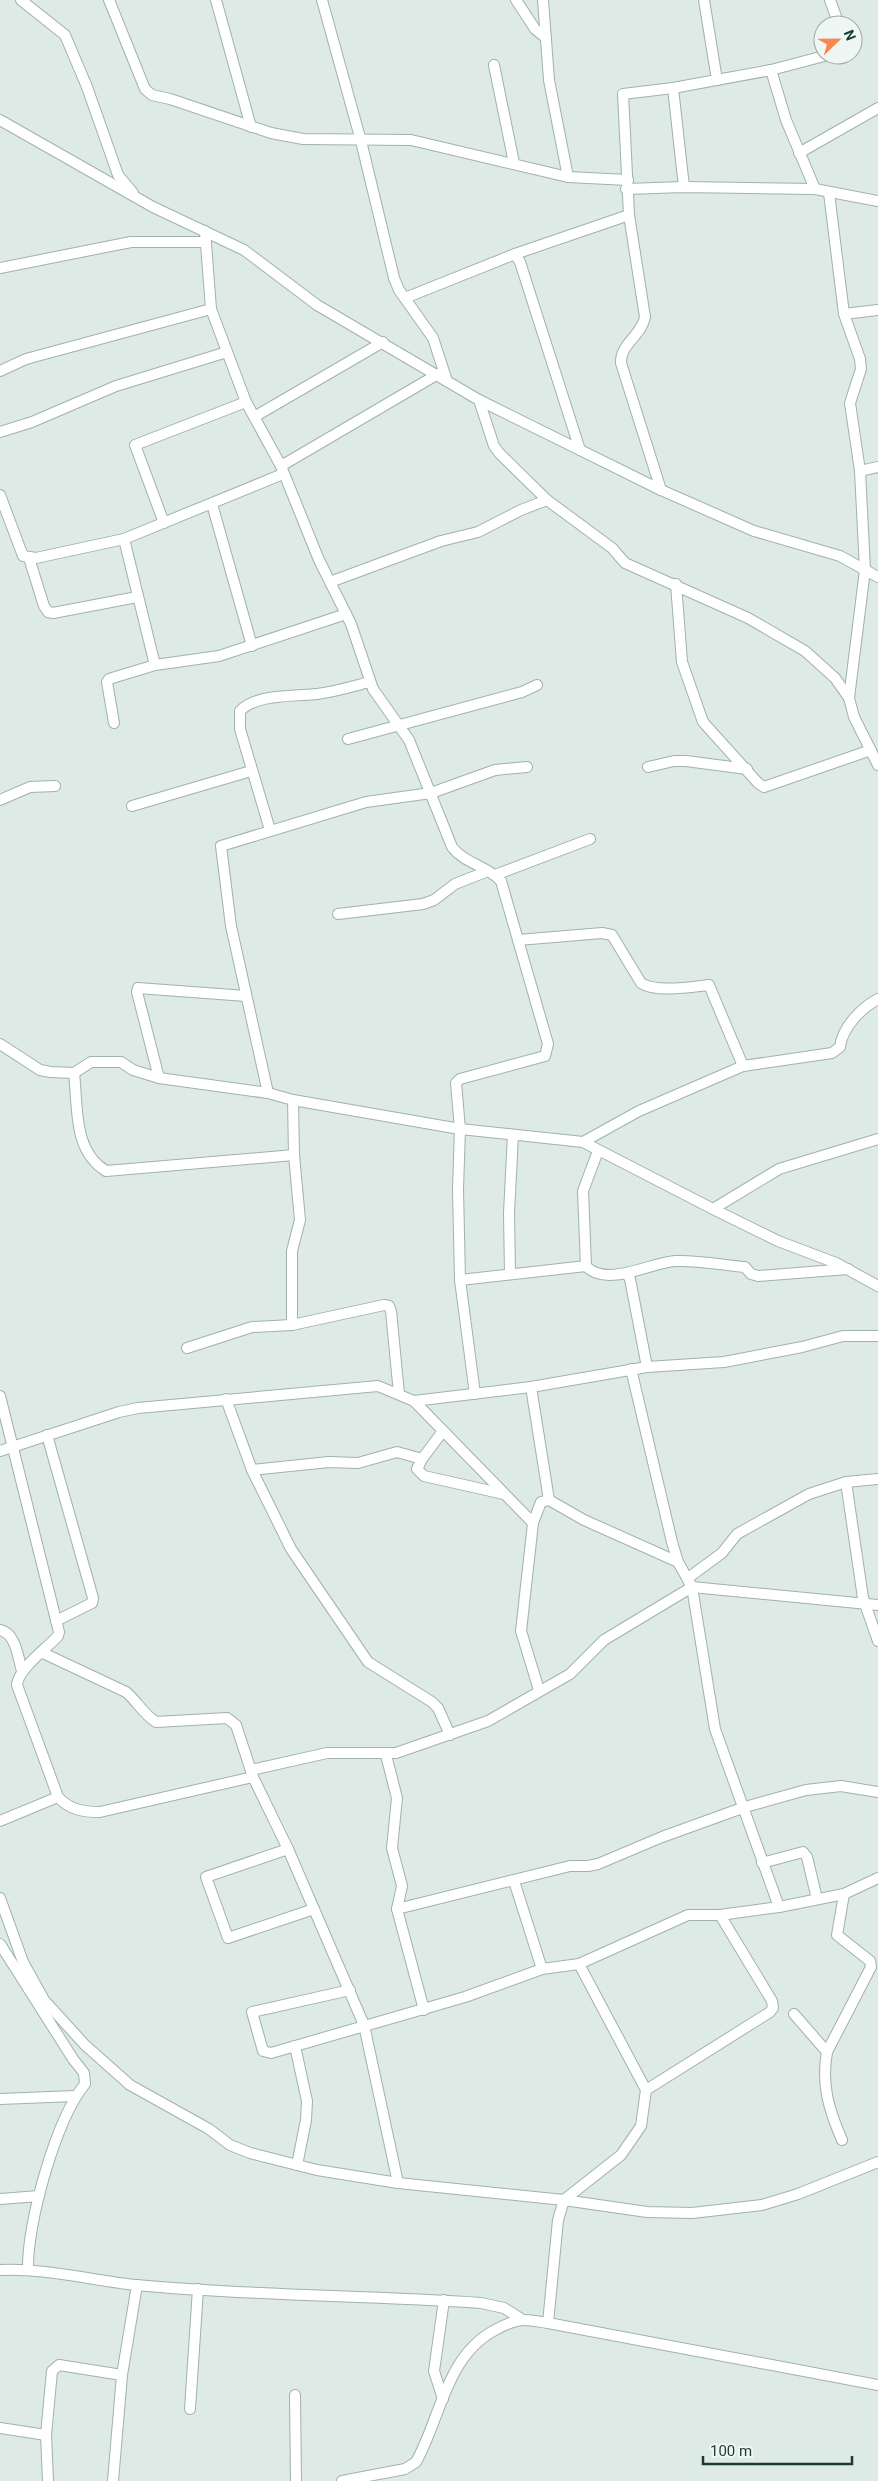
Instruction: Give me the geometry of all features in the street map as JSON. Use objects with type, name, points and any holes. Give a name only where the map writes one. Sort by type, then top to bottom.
[{"type":"street","points":[[21,0],[62,31],[67,39],[87,87],[118,175],[136,198]]},
{"type":"street","points":[[109,0],[145,89],[152,95],[170,98],[271,133],[302,139],[410,140],[568,177],[627,184],[815,189],[878,201]]},
{"type":"street","points":[[216,0],[251,126]]},
{"type":"street","points":[[322,0],[362,141],[394,278],[436,344],[447,381]]},
{"type":"street","points":[[516,0],[534,29],[546,38]]},
{"type":"street","points":[[543,0],[549,80],[568,177]]},
{"type":"street","points":[[704,0],[717,80]]},
{"type":"street","points":[[830,0],[835,15]]},
{"type":"street","points":[[661,490],[621,363],[623,351],[644,324],[645,317],[629,215],[623,94],[717,80],[771,70],[813,59]]},
{"type":"street","points":[[494,65],[514,163]]},
{"type":"street","points":[[771,70],[786,120],[815,189]]},
{"type":"street","points":[[673,88],[684,187]]},
{"type":"street","points":[[800,153],[878,108]]},
{"type":"street","points":[[0,120],[205,237],[244,250],[317,305],[438,374],[479,400],[661,490],[754,531],[840,556],[878,577]]},
{"type":"street","points":[[829,193],[844,314],[860,359],[861,369],[850,403],[860,471],[865,570],[849,698]]},
{"type":"street","points":[[405,298],[515,254],[629,215]]},
{"type":"street","points":[[0,268],[131,242],[205,237]]},
{"type":"street","points":[[205,237],[211,309],[246,402],[282,470],[330,582],[346,614],[370,682],[409,740],[452,846],[457,853],[492,873],[501,881],[548,1044],[548,1050],[541,1057],[460,1079],[456,1083],[460,1130],[458,1189],[460,1280],[475,1394]]},
{"type":"street","points":[[515,254],[520,262],[580,450]]},
{"type":"street","points":[[0,371],[35,356],[211,309]]},
{"type":"street","points":[[844,314],[878,310]]},
{"type":"street","points":[[254,417],[383,342]]},
{"type":"street","points":[[0,432],[32,422],[116,386],[227,352]]},
{"type":"street","points":[[0,495],[23,556],[29,558],[124,539],[212,504],[282,470],[438,374]]},
{"type":"street","points":[[479,400],[497,450],[547,500],[612,548],[625,563],[676,584],[748,618],[805,651],[835,678],[849,698],[854,717],[878,765]]},
{"type":"street","points":[[164,523],[135,445],[246,402]]},
{"type":"street","points":[[860,471],[878,467]]},
{"type":"street","points":[[330,582],[442,542],[478,532],[521,510],[547,500]]},
{"type":"street","points":[[212,504],[252,646]]},
{"type":"street","points":[[124,539],[155,665]]},
{"type":"street","points":[[29,558],[44,606],[48,612],[53,613],[137,597]]},
{"type":"street","points":[[676,584],[682,662],[703,722],[758,783],[764,786],[871,750]]},
{"type":"street","points":[[114,723],[106,682],[109,679],[155,665],[219,656],[346,614]]},
{"type":"street","points":[[270,830],[250,771],[240,729],[240,710],[243,706],[287,696],[318,694],[370,682]]},
{"type":"street","points":[[348,739],[522,692],[537,686]]},
{"type":"street","points":[[648,768],[686,761],[747,769]]},
{"type":"street","points":[[268,1093],[232,926],[221,846],[366,802],[431,793],[495,770],[527,767]]},
{"type":"street","points":[[132,806],[250,771]]},
{"type":"street","points":[[0,800],[30,787],[55,786]]},
{"type":"street","points":[[338,914],[423,904],[434,900],[455,884],[590,839]]},
{"type":"street","points":[[518,940],[602,933],[612,935],[641,983],[648,988],[679,989],[709,985],[743,1066]]},
{"type":"street","points":[[159,1078],[137,992],[138,988],[246,996]]},
{"type":"street","points":[[583,1142],[639,1111],[743,1066],[832,1054],[840,1048],[841,1037],[864,1006],[878,999]]},
{"type":"street","points":[[0,1044],[40,1070],[74,1073],[91,1062],[121,1062],[133,1070],[159,1078],[268,1093],[293,1100],[460,1130],[583,1142],[713,1209],[778,1240],[849,1269],[878,1286]]},
{"type":"street","points":[[74,1073],[80,1139],[93,1161],[106,1171],[294,1155]]},
{"type":"street","points":[[292,1324],[292,1251],[300,1220],[294,1155],[293,1100]]},
{"type":"street","points":[[510,1274],[509,1213],[513,1135]]},
{"type":"street","points":[[713,1209],[779,1169],[878,1139]]},
{"type":"street","points":[[586,1266],[583,1191],[598,1151]]},
{"type":"street","points":[[460,1280],[586,1266],[598,1274],[627,1274],[658,1264],[676,1261],[745,1267],[751,1274],[758,1276],[849,1269]]},
{"type":"street","points":[[627,1274],[630,1279],[647,1367]]},
{"type":"street","points":[[187,1348],[252,1327],[292,1324],[389,1306],[399,1394]]},
{"type":"street","points":[[414,1401],[531,1388],[631,1369],[724,1362],[802,1347],[843,1336],[878,1336]]},
{"type":"street","points":[[631,1369],[678,1562],[690,1582],[715,1729],[745,1807],[762,1863],[779,1907]]},
{"type":"street","points":[[0,1450],[129,1410],[226,1399],[378,1386],[414,1401],[533,1523]]},
{"type":"street","points":[[531,1388],[549,1500]]},
{"type":"street","points":[[0,1396],[56,1621],[58,1636],[22,1671],[18,1679],[18,1685],[58,1797],[65,1805],[81,1812],[100,1812],[327,1753],[386,1755],[423,1745],[488,1720],[580,1666],[604,1640],[690,1582],[722,1553],[737,1534],[809,1494],[846,1482],[878,1479]]},
{"type":"street","points":[[226,1399],[252,1470],[290,1549],[368,1662],[432,1702],[438,1708],[450,1735]]},
{"type":"street","points":[[443,1431],[422,1459],[417,1469],[424,1476],[505,1494]]},
{"type":"street","points":[[47,1435],[93,1598],[92,1603],[56,1621]]},
{"type":"street","points":[[252,1470],[329,1462],[358,1463],[397,1452],[422,1459]]},
{"type":"street","points":[[846,1482],[863,1598],[866,1602],[878,1641]]},
{"type":"street","points":[[538,1690],[521,1630],[533,1523],[541,1502],[549,1500],[584,1520],[678,1562]]},
{"type":"street","points":[[690,1582],[866,1602],[878,1605]]},
{"type":"street","points":[[0,1630],[7,1632],[12,1640],[22,1671]]},
{"type":"street","points":[[43,1652],[126,1692],[149,1718],[156,1722],[232,1720],[236,1725],[252,1773],[288,1849],[364,2025],[398,2183]]},
{"type":"street","points":[[386,1755],[397,1798],[392,1848],[402,1886],[397,1909],[424,2010]]},
{"type":"street","points":[[397,1909],[570,1866],[598,1864],[662,1837],[745,1807],[824,1787],[841,1786],[878,1792]]},
{"type":"street","points":[[0,1821],[58,1797]]},
{"type":"street","points":[[288,1849],[206,1878],[228,1938],[314,1909]]},
{"type":"street","points":[[762,1863],[803,1852],[807,1858],[817,1899]]},
{"type":"street","points":[[350,1990],[252,2012],[263,2051],[266,2053],[295,2046],[364,2025],[424,2010],[542,1969],[579,1964],[688,1915],[720,1915],[779,1907],[844,1894],[878,1878]]},
{"type":"street","points":[[514,1881],[542,1969]]},
{"type":"street","points":[[842,2140],[830,2110],[824,2082],[827,2052],[871,1968],[870,1961],[837,1936],[844,1894]]},
{"type":"street","points":[[0,1898],[23,1962],[44,2000],[85,2045],[130,2085],[209,2129],[230,2146],[250,2154],[297,2165],[398,2183],[564,2200],[647,2212],[692,2213],[762,2205],[798,2194],[878,2162]]},
{"type":"street","points":[[646,2090],[770,2012],[773,2008],[772,2002],[720,1915]]},
{"type":"street","points":[[0,1944],[73,2059],[84,2073],[85,2084],[76,2096],[48,2164],[31,2228],[28,2269]]},
{"type":"street","points":[[548,2323],[558,2220],[564,2200],[621,2155],[641,2126],[646,2090],[579,1964]]},
{"type":"street","points":[[794,2014],[827,2052]]},
{"type":"street","points":[[295,2046],[307,2101],[306,2120],[297,2165]]},
{"type":"street","points":[[0,2099],[76,2096]]},
{"type":"street","points":[[0,2199],[39,2196]]},
{"type":"street","points":[[0,2270],[28,2269],[137,2285],[267,2294],[481,2303],[504,2308],[523,2320]]},
{"type":"street","points":[[114,2481],[122,2375],[137,2285]]},
{"type":"street","points":[[190,2409],[198,2288]]},
{"type":"street","points":[[443,2399],[434,2371],[444,2300]]},
{"type":"street","points":[[342,2481],[376,2478],[405,2469],[416,2462],[451,2378],[476,2342],[504,2325],[523,2320],[548,2323],[878,2385]]},
{"type":"street","points":[[48,2481],[46,2435],[52,2371],[59,2365],[122,2375]]},
{"type":"street","points":[[295,2395],[296,2481]]},
{"type":"street","points":[[0,2428],[46,2435]]}]
